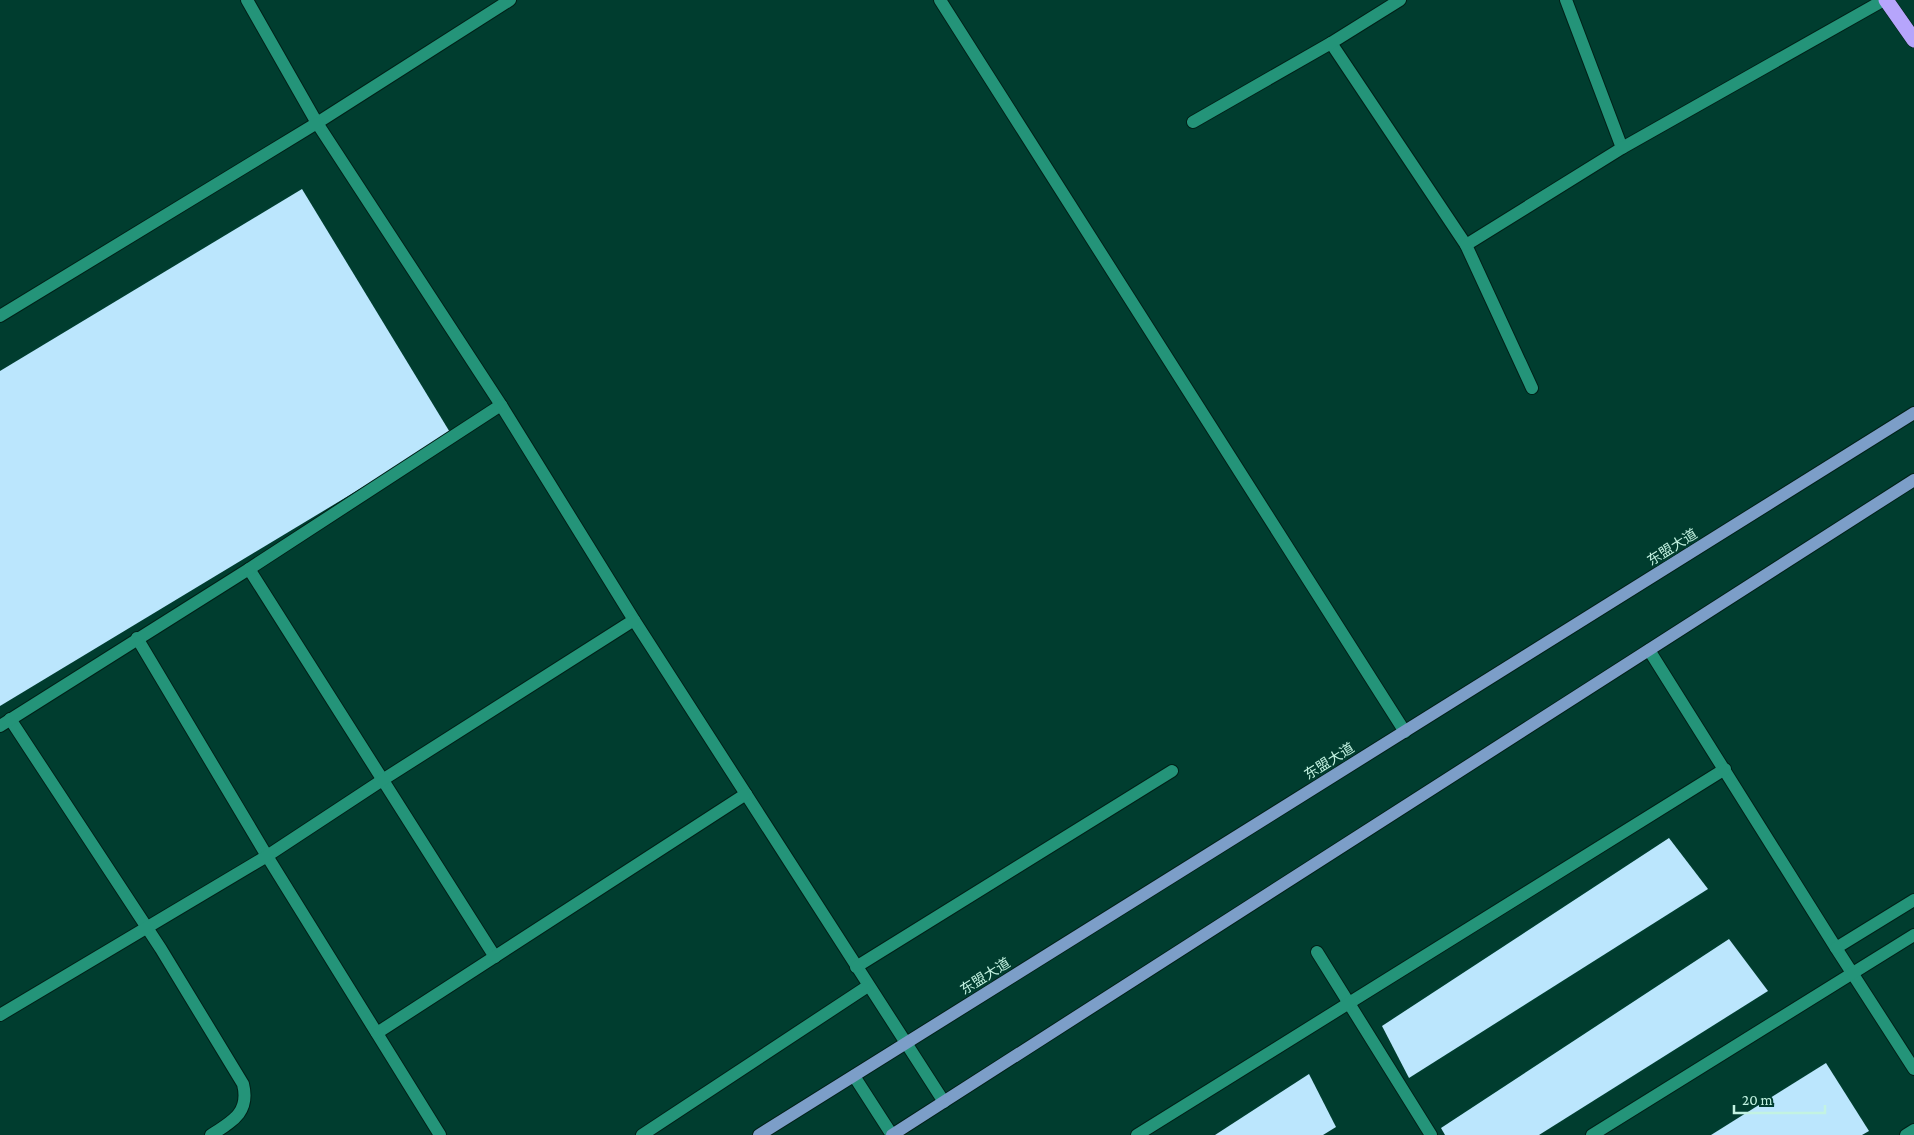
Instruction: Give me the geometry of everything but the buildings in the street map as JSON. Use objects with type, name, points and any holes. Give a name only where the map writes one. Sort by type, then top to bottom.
[{"type":"highway","points":[[1885,0],[1914,40]]},
{"type":"main road","name":"东盟大道","points":[[759,1135],[1913,413]]},
{"type":"main road","points":[[892,1135],[1914,480]]},
{"type":"street","points":[[247,0],[316,123],[501,405],[634,620],[944,1102]]},
{"type":"street","points":[[0,316],[316,123],[510,0]]},
{"type":"street","points":[[940,0],[1405,732]]},
{"type":"street","points":[[1193,122],[1400,0]]},
{"type":"street","points":[[1566,0],[1622,148]]},
{"type":"street","points":[[1466,245],[1622,148],[1885,0]]},
{"type":"street","points":[[1331,42],[1466,245],[1532,388]]},
{"type":"street","points":[[211,1135],[227,1125],[242,1110],[246,1098],[243,1084],[147,928],[5,723],[249,569],[501,405]]},
{"type":"street","points":[[249,569],[384,779],[495,957]]},
{"type":"street","points":[[0,1015],[267,856],[634,620]]},
{"type":"street","points":[[137,638],[267,856],[440,1135]]},
{"type":"street","points":[[1649,650],[1851,973],[1914,1070]]},
{"type":"street","points":[[1137,1135],[1725,769]]},
{"type":"street","points":[[856,967],[1172,771]]},
{"type":"street","points":[[377,1033],[746,794]]},
{"type":"street","points":[[1836,948],[1914,900]]},
{"type":"street","points":[[1592,1135],[1914,934]]},
{"type":"street","points":[[1317,952],[1431,1135]]},
{"type":"street","points":[[642,1135],[868,986]]},
{"type":"street","points":[[854,1076],[892,1135]]},
{"type":"street","points":[[1906,1135],[1914,1130]]}]
